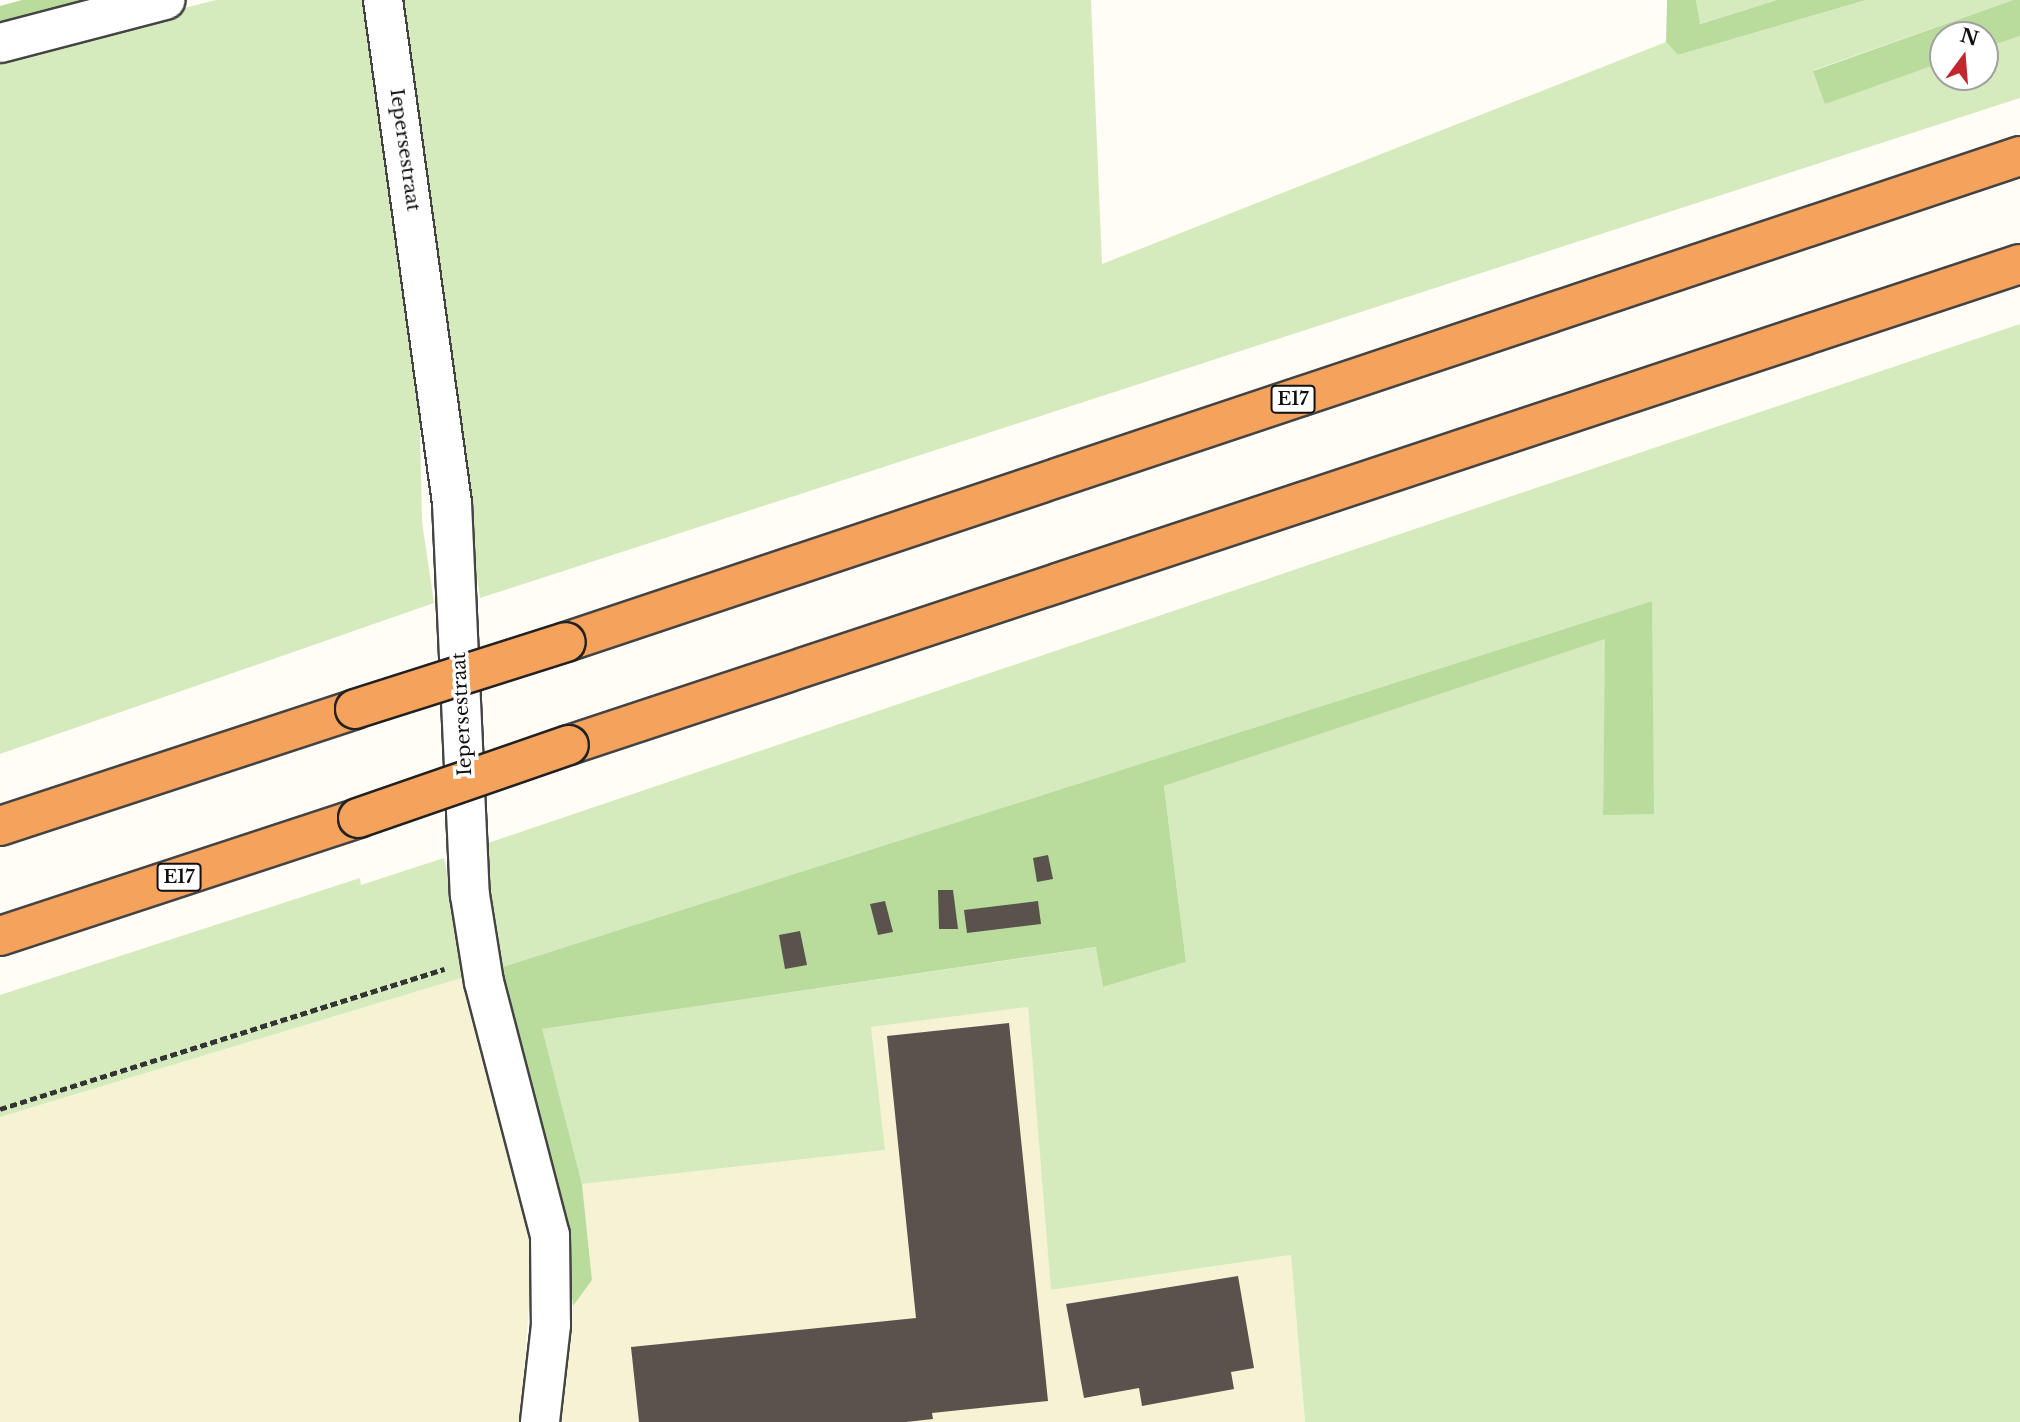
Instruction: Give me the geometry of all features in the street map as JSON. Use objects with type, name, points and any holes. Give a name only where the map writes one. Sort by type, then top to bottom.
[{"type":"highway","name":"E17","points":[[0,826],[566,642],[2020,156]]},
{"type":"highway","name":"E17","points":[[0,936],[2020,264]]},
{"type":"street","points":[[0,43],[165,0]]},
{"type":"street","name":"Iepersestraat","points":[[383,0],[452,503],[470,895],[484,982],[550,1235],[551,1325],[540,1422]]},
{"type":"path","points":[[0,1109],[437,969],[484,982]]},
{"type":"shaded area","points":[[468,976],[534,1242],[520,1422],[0,1422],[0,1117]]},
{"type":"shaded area","points":[[1028,1007],[1052,1290],[1291,1255],[1305,1422],[561,1422],[573,1306],[592,1280],[582,1184],[884,1150],[871,1027]]},
{"type":"green space","points":[[22,0],[118,0],[0,31],[0,6]]},
{"type":"green space","points":[[216,0],[369,0],[418,345],[422,522],[434,603],[0,754],[0,55]]},
{"type":"green space","points":[[395,0],[1091,0],[1102,264],[1666,42],[1678,55],[1866,0],[2013,0],[1953,21],[1929,21],[1929,30],[1814,70],[1825,103],[1929,67],[1929,91],[1999,91],[1999,43],[2020,36],[2020,98],[480,598]]},
{"type":"green space","points":[[1667,0],[1696,0],[1700,24],[1777,0],[1866,0],[1678,55],[1666,42]]},
{"type":"green space","points":[[1696,0],[1777,0],[1699,24]]},
{"type":"green space","points":[[2013,0],[2020,0],[2020,36],[1999,43],[1999,21],[1954,21]]},
{"type":"green space","points":[[1929,30],[1929,67],[1825,104],[1813,71]]},
{"type":"green space","points":[[2020,324],[2020,1422],[1305,1422],[1291,1255],[1051,1290],[1028,1007],[871,1027],[885,1150],[582,1184],[541,1029],[1097,947],[1103,987],[1186,962],[1164,786],[1606,638],[1603,815],[1652,601],[499,968],[484,897],[488,843]]},
{"type":"green space","points":[[1652,601],[1654,814],[1603,815],[1605,639],[1164,786],[1186,962],[1103,987],[1096,947],[542,1029],[582,1184],[592,1280],[573,1306],[568,1262],[499,968]]},
{"type":"green space","points":[[444,858],[468,976],[0,1117],[0,995],[360,878],[361,885]]},
{"type":"building","points":[[1048,855],[1053,879],[1037,882],[1033,858]]},
{"type":"building","points":[[938,890],[953,890],[958,929],[939,929]]},
{"type":"building","points":[[885,901],[893,932],[878,935],[870,904]]},
{"type":"building","points":[[1038,901],[1041,924],[967,933],[964,910]]},
{"type":"building","points":[[800,931],[807,965],[785,969],[779,935]]},
{"type":"building","points":[[1009,1023],[1048,1401],[932,1413],[933,1419],[906,1422],[639,1422],[631,1347],[916,1318],[887,1036]]},
{"type":"building","points":[[1238,1276],[1254,1368],[1231,1372],[1234,1389],[1142,1406],[1139,1388],[1084,1398],[1066,1304]]}]
